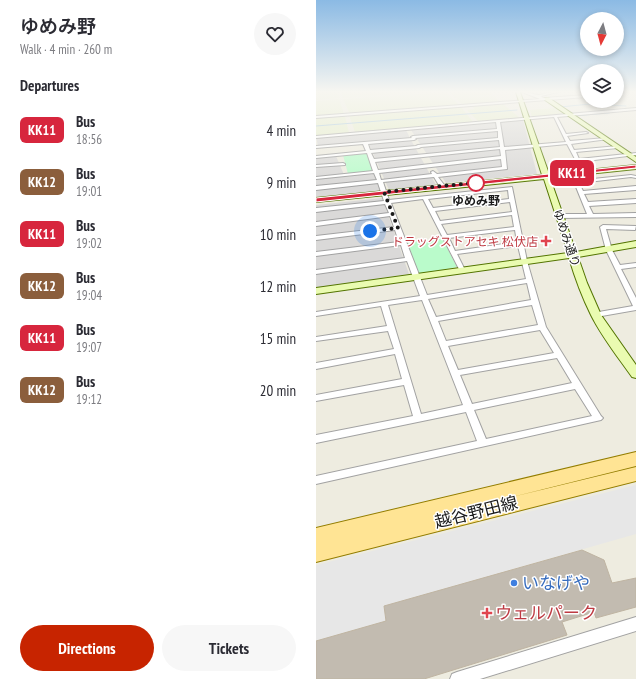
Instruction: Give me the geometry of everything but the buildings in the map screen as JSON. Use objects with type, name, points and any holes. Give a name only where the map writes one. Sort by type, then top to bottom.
[{"type":"main road","name":"越谷野田線","points":[[316,537],[636,459]]},
{"type":"main road","name":"越谷野田線","points":[[316,552],[636,474]]},
{"type":"street","points":[[316,137],[468,124]]},
{"type":"street","points":[[316,188],[505,168],[498,124]]},
{"type":"street","name":"ゆめみ通り","points":[[528,124],[582,283],[596,315],[620,353],[636,374]]},
{"type":"street","points":[[560,124],[578,161],[636,154]]},
{"type":"street","points":[[583,124],[636,160]]},
{"type":"street","points":[[408,129],[442,186]]},
{"type":"street","points":[[316,147],[499,130]]},
{"type":"street","points":[[565,135],[586,134]]},
{"type":"street","points":[[328,136],[330,146]]},
{"type":"street","points":[[316,156],[500,138]]},
{"type":"street","points":[[372,161],[606,139]]},
{"type":"street","points":[[365,143],[433,320],[484,443]]},
{"type":"street","points":[[573,151],[618,147]]},
{"type":"street","points":[[341,154],[346,174]]},
{"type":"street","points":[[316,178],[504,157]]},
{"type":"street","points":[[316,166],[343,164]]},
{"type":"street","points":[[316,200],[636,167]]},
{"type":"street","points":[[590,216],[576,182],[631,176],[636,177]]},
{"type":"street","points":[[316,210],[510,188],[520,244],[542,327],[598,418],[316,480]]},
{"type":"street","points":[[581,193],[636,188]]},
{"type":"street","points":[[425,198],[462,270]]},
{"type":"street","points":[[431,210],[512,200]]},
{"type":"street","points":[[586,204],[636,201]]},
{"type":"street","points":[[438,223],[515,213]]},
{"type":"street","points":[[316,224],[392,214]]},
{"type":"street","points":[[559,216],[636,215]]},
{"type":"street","points":[[621,216],[635,228]]},
{"type":"street","points":[[596,315],[636,307],[609,250],[603,227],[635,228]]},
{"type":"street","points":[[316,238],[398,228]]},
{"type":"street","points":[[445,237],[518,228]]},
{"type":"street","points":[[316,254],[403,243]]},
{"type":"street","points":[[453,252],[520,244]]},
{"type":"street","points":[[316,292],[572,254],[609,250],[636,244]]},
{"type":"street","points":[[316,272],[409,258]]},
{"type":"street","points":[[618,267],[636,265]]},
{"type":"street","points":[[316,314],[529,281]]},
{"type":"street","points":[[628,289],[636,288]]},
{"type":"street","points":[[433,320],[535,302]]},
{"type":"street","points":[[384,303],[418,418]]},
{"type":"street","points":[[443,344],[542,327]]},
{"type":"street","points":[[316,339],[392,328]]},
{"type":"street","points":[[316,366],[399,351]]},
{"type":"street","points":[[455,373],[559,354]]},
{"type":"street","points":[[316,398],[408,381]]},
{"type":"street","points":[[316,439],[578,385]]},
{"type":"street","points":[[457,679],[636,624]]},
{"type":"shaded area","points":[[482,124],[524,124],[537,174],[446,183],[411,130]]},
{"type":"shaded area","points":[[406,130],[410,138],[318,146],[316,137]]},
{"type":"shaded area","points":[[411,140],[436,185],[389,190],[369,144]]},
{"type":"shaded area","points":[[336,156],[345,177],[374,173],[380,191],[316,198],[316,158]]},
{"type":"shaded area","points":[[382,198],[409,274],[316,288],[316,205]]},
{"type":"shaded area","points":[[636,485],[636,534],[384,606],[386,621],[316,641],[316,565]]},
{"type":"green space","points":[[316,124],[347,124],[349,133],[316,136]]},
{"type":"green space","points":[[352,124],[465,124],[355,132]]},
{"type":"green space","points":[[367,153],[374,171],[348,174],[343,155]]},
{"type":"green space","points":[[442,238],[457,267],[422,274],[418,273],[407,243]]},
{"type":"waterway","points":[[316,126],[345,124]]},
{"type":"bus line","name":"KK11","points":[[316,200],[636,167]]},
{"type":"place","name":"ゆめみ野","points":[[476,183]]},
{"type":"place","name":"ドラッグストアセキ 松伏店","points":[[546,241]]},
{"type":"place","name":"いなげや","points":[[514,583]]},
{"type":"place","name":"ウェルパーク","points":[[487,613]]},
{"type":"route","points":[[370,231],[398,228],[384,192],[482,182],[476,183]]}]
